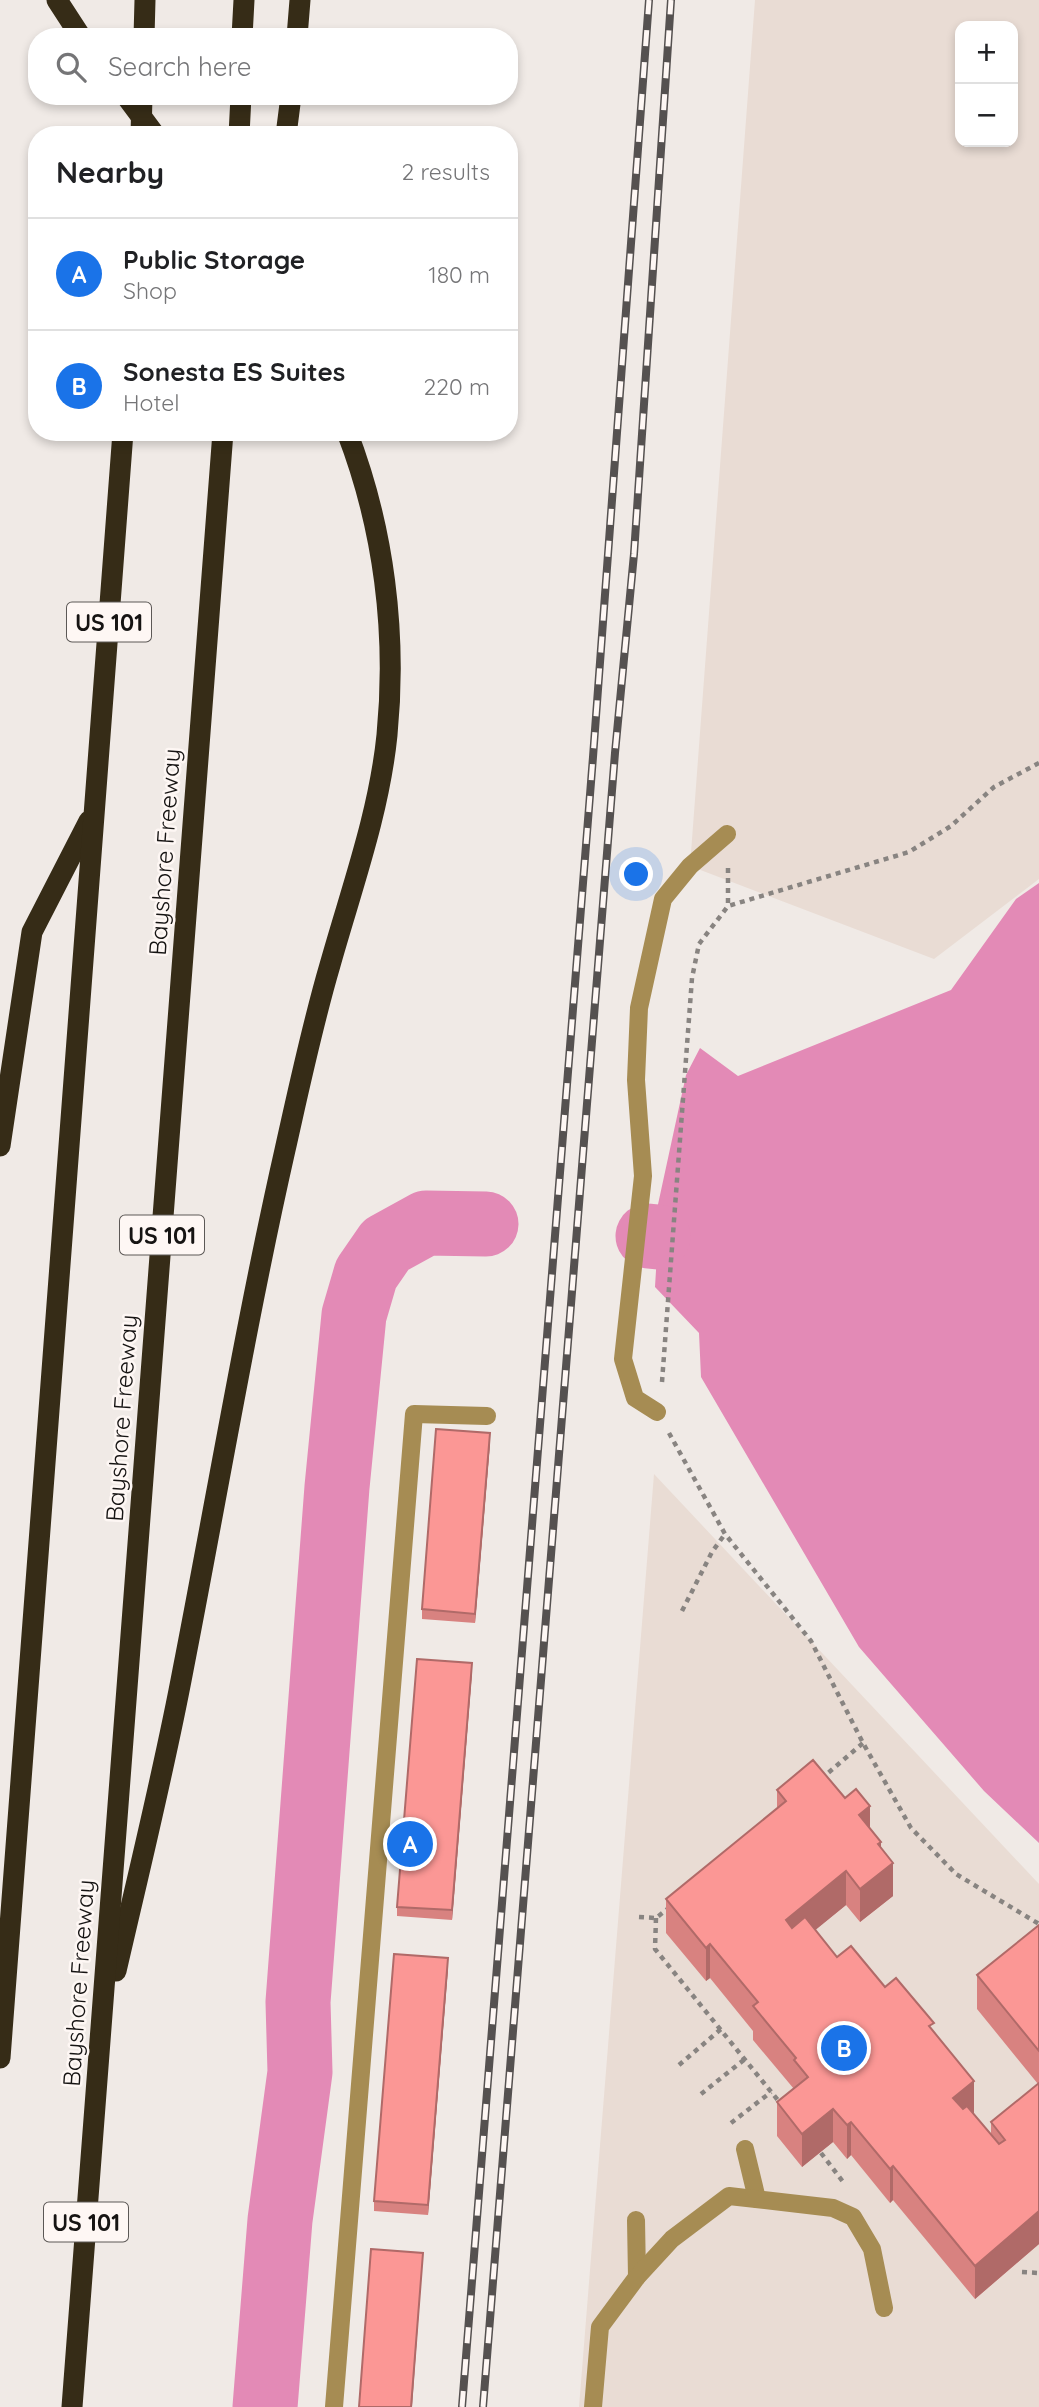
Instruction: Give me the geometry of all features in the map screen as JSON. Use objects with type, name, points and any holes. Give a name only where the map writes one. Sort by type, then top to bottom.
[{"type":"highway","points":[[57,0],[75,28]]},
{"type":"highway","points":[[144,28],[145,0]]},
{"type":"highway","points":[[242,28],[244,0]]},
{"type":"highway","points":[[298,28],[300,0]]},
{"type":"highway","points":[[133,105],[148,126]]},
{"type":"highway","points":[[141,126],[142,105]]},
{"type":"highway","points":[[239,126],[240,105]]},
{"type":"highway","points":[[287,126],[290,105]]},
{"type":"highway","name":"US 101","points":[[0,2058],[122,441]]},
{"type":"highway","name":"Bayshore Freeway","points":[[72,2407],[222,441]]},
{"type":"highway","points":[[101,2038],[183,1672],[237,1376],[279,1175],[328,970],[378,793],[387,737],[390,678],[384,572],[359,464],[350,441]]},
{"type":"highway","points":[[0,1146],[32,932],[94,813]]},
{"type":"lane","points":[[657,1412],[635,1398],[623,1359],[643,1176],[636,1080],[639,1008],[663,899],[690,866],[727,834]]},
{"type":"lane","points":[[334,2407],[414,1414],[487,1416]]},
{"type":"lane","points":[[745,2149],[757,2199]]},
{"type":"lane","points":[[593,2407],[600,2327],[636,2277],[672,2239],[729,2196],[832,2208],[853,2217],[872,2249],[884,2308]]},
{"type":"lane","points":[[636,2220],[636,2277]]},
{"type":"path","points":[[1039,763],[994,787],[951,826],[909,852],[728,906],[699,944],[692,978],[665,1371],[657,1412],[725,1534],[811,1641],[863,1743],[911,1828],[957,1874],[1039,1924]]},
{"type":"path","points":[[682,1611],[712,1552],[725,1534]]},
{"type":"path","points":[[811,1787],[863,1743]]},
{"type":"path","points":[[639,1917],[656,1918],[677,1901]]},
{"type":"path","points":[[656,1918],[655,1949],[787,2112]]},
{"type":"path","points":[[679,2065],[721,2029]]},
{"type":"path","points":[[701,2094],[745,2059]]},
{"type":"path","points":[[727,2126],[771,2092]]},
{"type":"path","points":[[1022,2272],[1039,2273]]},
{"type":"shaded area","points":[[755,0],[1039,0],[1039,879],[934,959],[690,866]]},
{"type":"shaded area","points":[[1039,883],[1039,1843],[984,1791],[859,1647],[701,1377],[699,1333],[655,1287],[657,1209],[686,1075],[700,1048],[738,1076],[951,990],[1016,899]]},
{"type":"shaded area","points":[[654,1474],[1039,1884],[1039,2407],[579,2407]]},
{"type":"building","points":[[436,1429],[490,1433],[475,1614],[422,1609]]},
{"type":"building","points":[[417,1659],[472,1663],[452,1910],[397,1907]]},
{"type":"building","points":[[813,1760],[845,1798],[856,1789],[870,1806],[859,1815],[881,1842],[878,1844],[893,1863],[860,1889],[846,1871],[786,1920],[792,1928],[805,1917],[837,1957],[851,1946],[885,1987],[896,1978],[934,2023],[929,2026],[974,2081],[953,2098],[963,2109],[967,2106],[999,2144],[1005,2140],[991,2122],[1039,2083],[1039,2211],[975,2266],[893,2166],[890,2169],[851,2122],[847,2125],[833,2109],[802,2134],[777,2102],[808,2077],[794,2060],[796,2058],[753,2006],[758,2002],[710,1944],[706,1948],[666,1899],[786,1801],[777,1790]]},
{"type":"building","points":[[1039,1925],[1039,2051],[977,1975]]},
{"type":"building","points":[[394,1954],[448,1958],[428,2205],[374,2201]]},
{"type":"building","points":[[371,2249],[423,2253],[411,2407],[359,2407]]},
{"type":"waterway","points":[[265,2407],[280,2220],[300,2072],[298,2002],[337,1487],[354,1315],[366,1274],[386,1245],[426,1223],[486,1224]]},
{"type":"waterway","points":[[648,1236],[658,1237]]},
{"type":"railway","points":[[462,2407],[593,757],[649,0]]},
{"type":"railway","points":[[483,2407],[615,753],[634,554],[671,0]]},
{"type":"place","name":"Public Storage","points":[[410,1844]]},
{"type":"place","name":"Sonesta ES Suites","points":[[844,2048]]}]
